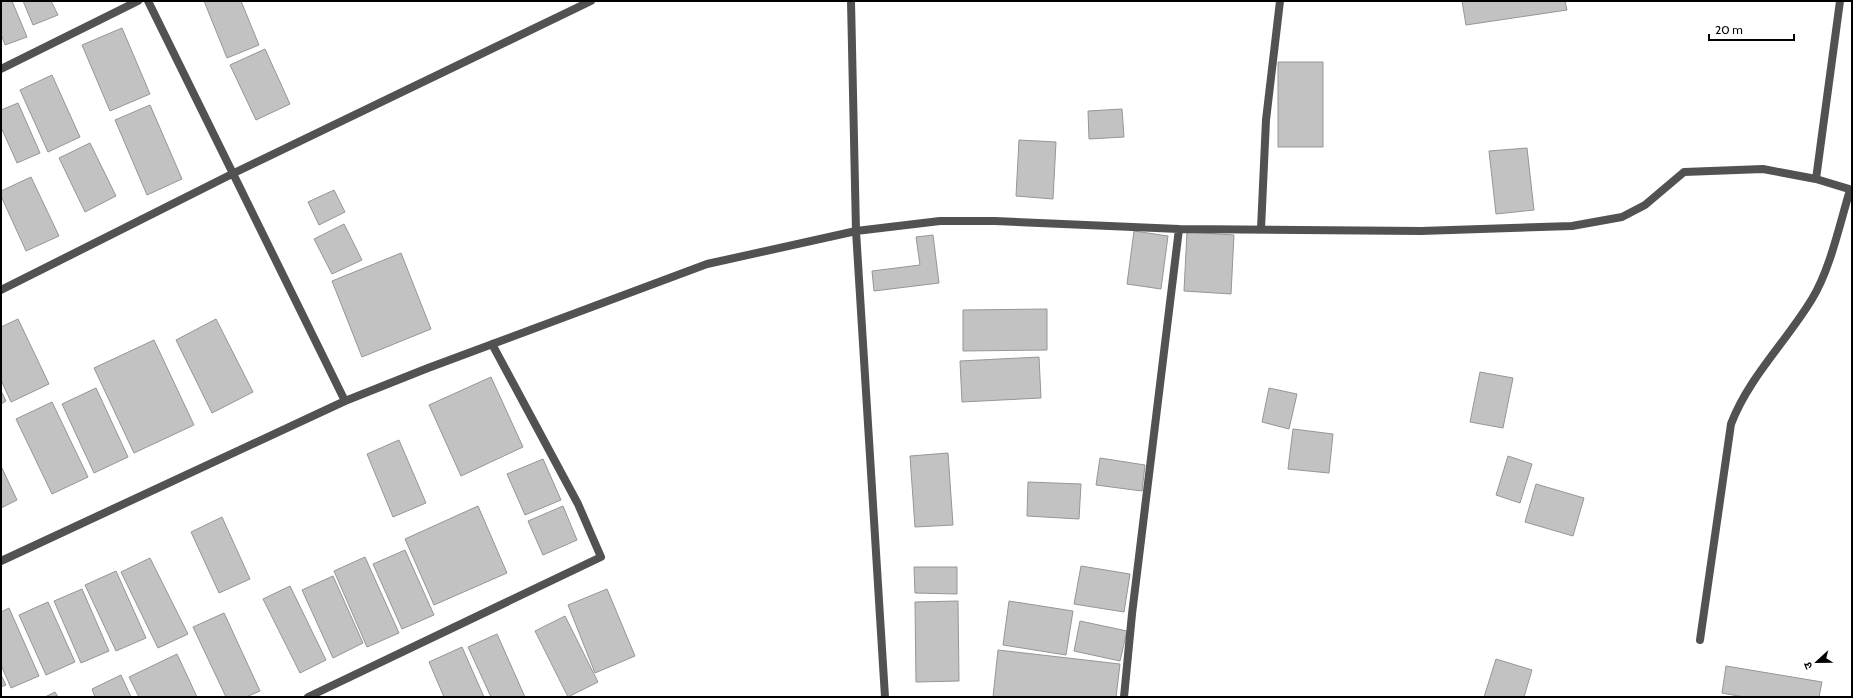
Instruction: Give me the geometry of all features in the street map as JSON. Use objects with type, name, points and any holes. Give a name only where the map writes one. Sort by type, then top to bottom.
[{"type":"street","points":[[1,69],[138,1]]},
{"type":"street","points":[[148,1],[345,401]]},
{"type":"street","points":[[1,290],[234,173],[591,1]]},
{"type":"street","points":[[851,1],[856,231],[885,697]]},
{"type":"street","points":[[1261,229],[1266,120],[1280,1]]},
{"type":"street","points":[[1816,179],[1840,1]]},
{"type":"street","points":[[1,561],[345,401],[492,344],[706,264],[856,231],[940,221],[988,221],[1179,229],[1421,231],[1572,226],[1622,217],[1645,205],[1684,172],[1763,169],[1816,179],[1851,190],[1822,279],[1813,298],[1752,382],[1738,405],[1731,424],[1700,640]]},
{"type":"street","points":[[1124,697],[1132,614],[1179,229]]},
{"type":"street","points":[[308,697],[601,557],[574,497],[492,344]]},
{"type":"building","points":[[1,1],[12,1],[27,37],[5,45],[1,34]]},
{"type":"building","points":[[23,1],[51,1],[58,15],[33,25]]},
{"type":"building","points":[[204,1],[241,1],[259,45],[227,58]]},
{"type":"building","points":[[1462,1],[1565,1],[1567,10],[1466,25]]},
{"type":"building","points":[[122,28],[150,94],[110,111],[82,45]]},
{"type":"building","points":[[265,49],[290,104],[256,120],[230,65]]},
{"type":"building","points":[[1278,62],[1323,62],[1323,147],[1278,147]]},
{"type":"building","points":[[52,75],[80,137],[48,152],[20,90]]},
{"type":"building","points":[[18,103],[40,153],[17,163],[1,127],[1,110]]},
{"type":"building","points":[[150,105],[182,179],[147,195],[115,120]]},
{"type":"building","points":[[1122,109],[1124,137],[1089,139],[1088,111]]},
{"type":"building","points":[[1019,140],[1056,142],[1053,199],[1016,196]]},
{"type":"building","points":[[90,143],[116,196],[85,212],[59,158]]},
{"type":"building","points":[[1527,148],[1534,210],[1496,214],[1489,151]]},
{"type":"building","points":[[31,177],[59,236],[26,251],[1,196],[1,191]]},
{"type":"building","points":[[334,190],[345,212],[319,225],[308,202]]},
{"type":"building","points":[[344,224],[362,260],[332,274],[314,239]]},
{"type":"building","points":[[1134,231],[1168,236],[1161,289],[1127,284]]},
{"type":"building","points":[[1187,232],[1234,235],[1231,294],[1184,291]]},
{"type":"building","points":[[933,235],[939,283],[874,291],[872,271],[920,265],[916,237]]},
{"type":"building","points":[[401,253],[431,329],[362,357],[332,281]]},
{"type":"building","points":[[1047,309],[1047,350],[963,351],[963,310]]},
{"type":"building","points":[[18,319],[49,384],[11,402],[1,380],[1,327]]},
{"type":"building","points":[[216,319],[253,392],[212,413],[176,340]]},
{"type":"building","points":[[154,340],[194,425],[134,453],[94,368]]},
{"type":"building","points":[[1039,357],[1041,398],[962,402],[960,361]]},
{"type":"building","points":[[1480,372],[1513,378],[1503,428],[1470,422]]},
{"type":"building","points":[[491,377],[523,447],[461,476],[429,405]]},
{"type":"building","points":[[96,388],[128,457],[94,473],[62,404]]},
{"type":"building","points":[[1269,388],[1297,394],[1289,429],[1262,422]]},
{"type":"building","points":[[1,391],[6,401],[1,404]]},
{"type":"building","points":[[52,402],[88,477],[52,494],[16,419]]},
{"type":"building","points":[[1293,429],[1333,434],[1329,473],[1288,469]]},
{"type":"building","points":[[399,440],[426,503],[393,517],[367,454]]},
{"type":"building","points":[[948,453],[953,525],[915,527],[910,456]]},
{"type":"building","points":[[1508,456],[1532,464],[1520,503],[1496,495]]},
{"type":"building","points":[[1100,458],[1145,465],[1142,491],[1096,485]]},
{"type":"building","points":[[543,459],[561,500],[525,515],[507,474]]},
{"type":"building","points":[[1,466],[17,500],[1,508]]},
{"type":"building","points":[[1028,482],[1081,484],[1079,519],[1027,516]]},
{"type":"building","points":[[1536,484],[1584,498],[1573,536],[1525,522]]},
{"type":"building","points":[[478,506],[507,573],[434,605],[405,539]]},
{"type":"building","points":[[563,506],[577,540],[543,555],[528,521]]},
{"type":"building","points":[[222,517],[250,579],[219,593],[191,532]]},
{"type":"building","points":[[405,550],[434,615],[402,629],[373,564]]},
{"type":"building","points":[[365,557],[399,633],[367,647],[334,571]]},
{"type":"building","points":[[150,558],[188,634],[158,648],[121,572]]},
{"type":"building","points":[[1081,566],[1130,574],[1124,612],[1074,604]]},
{"type":"building","points":[[914,567],[957,567],[957,594],[915,593]]},
{"type":"building","points":[[116,571],[146,638],[116,651],[85,585]]},
{"type":"building","points":[[333,576],[363,643],[333,658],[302,590]]},
{"type":"building","points":[[290,586],[326,660],[300,673],[263,599]]},
{"type":"building","points":[[82,589],[109,651],[81,663],[54,601]]},
{"type":"building","points":[[607,589],[635,656],[595,673],[568,605]]},
{"type":"building","points":[[958,601],[959,681],[916,682],[915,602]]},
{"type":"building","points":[[1009,601],[1073,611],[1066,655],[1003,645]]},
{"type":"building","points":[[48,602],[75,662],[46,675],[19,615]]},
{"type":"building","points":[[9,608],[39,676],[11,688],[1,665],[1,612]]},
{"type":"building","points":[[224,613],[260,691],[246,697],[226,697],[193,627]]},
{"type":"building","points":[[565,616],[598,682],[568,697],[535,631]]},
{"type":"building","points":[[1080,621],[1127,631],[1120,661],[1074,651]]},
{"type":"building","points":[[497,634],[525,697],[491,697],[468,647]]},
{"type":"building","points":[[462,647],[484,697],[444,697],[429,662]]},
{"type":"building","points":[[998,650],[1120,664],[1116,697],[993,697]]},
{"type":"building","points":[[177,654],[197,697],[139,697],[129,677]]},
{"type":"building","points":[[1496,659],[1532,670],[1524,697],[1484,697]]},
{"type":"building","points":[[1726,666],[1822,682],[1819,697],[1744,697],[1722,693]]},
{"type":"building","points":[[1,675],[6,685],[1,687]]},
{"type":"building","points":[[121,675],[131,697],[95,697],[92,689]]},
{"type":"building","points":[[55,692],[58,697],[45,697]]}]
